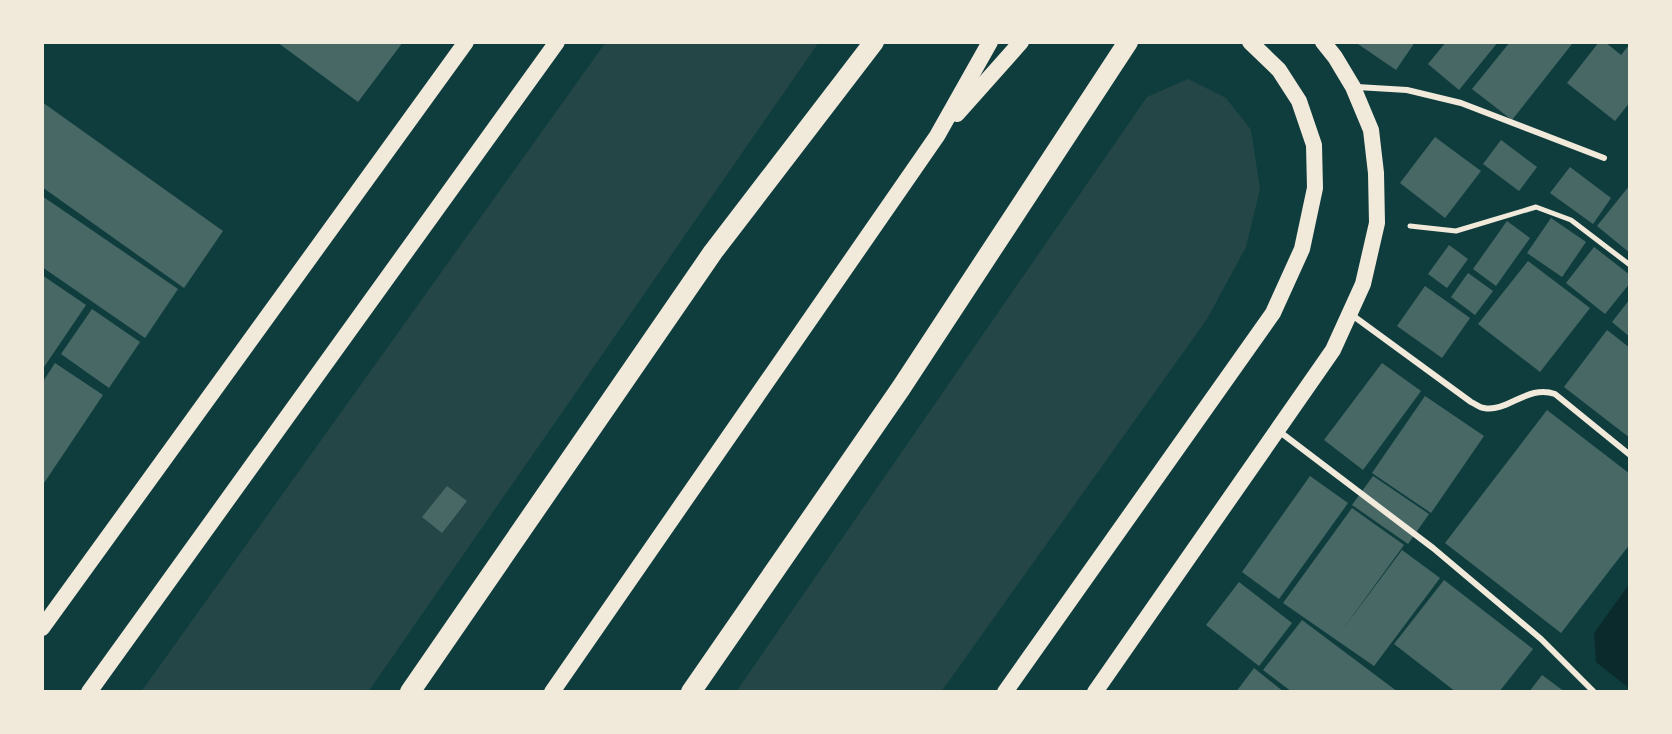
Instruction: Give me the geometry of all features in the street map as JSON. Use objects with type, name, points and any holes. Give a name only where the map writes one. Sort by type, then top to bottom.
[{"type":"main road","points":[[42,628],[466,42]]},
{"type":"main road","points":[[89,692],[557,42]]},
{"type":"main road","points":[[410,692],[713,252],[874,42]]},
{"type":"main road","points":[[552,692],[937,136],[990,42]]},
{"type":"main road","points":[[937,136],[1021,42]]},
{"type":"main road","points":[[691,692],[901,388],[1128,42]]},
{"type":"main road","points":[[1005,692],[1273,313],[1302,249],[1315,188],[1314,145],[1299,101],[1279,70],[1250,42]]},
{"type":"main road","points":[[1095,692],[1333,350],[1363,284],[1377,223],[1371,130],[1353,87],[1323,42]]},
{"type":"lane","points":[[1353,87],[1407,90],[1461,103],[1604,158]]},
{"type":"lane","points":[[1349,313],[1484,409],[1546,391],[1555,394],[1630,455]]},
{"type":"lane","points":[[1277,430],[1433,548],[1541,639],[1594,692]]},
{"type":"path","points":[[1377,223],[1456,231],[1536,207],[1571,220],[1630,265]]},
{"type":"shaded area","points":[[606,42],[819,42],[368,692],[141,692]]},
{"type":"shaded area","points":[[1188,79],[1226,98],[1251,130],[1260,189],[1246,247],[1207,319],[941,692],[736,692],[1147,97]]},
{"type":"shaded area","points":[[1630,583],[1630,689],[1596,662],[1594,633]]},
{"type":"building","points":[[277,42],[403,42],[358,102]]},
{"type":"building","points":[[1355,42],[1415,42],[1396,70]]},
{"type":"building","points":[[1446,42],[1498,42],[1459,90],[1428,64]]},
{"type":"building","points":[[1510,42],[1572,44],[1512,120],[1472,89]]},
{"type":"building","points":[[1599,42],[1605,42],[1621,55],[1630,44],[1630,102],[1615,121],[1567,83]]},
{"type":"building","points":[[42,102],[223,231],[184,288],[42,187]]},
{"type":"building","points":[[1435,137],[1481,171],[1445,218],[1400,183]]},
{"type":"building","points":[[1501,140],[1537,167],[1519,191],[1483,164]]},
{"type":"building","points":[[1570,167],[1611,198],[1593,224],[1550,193]]},
{"type":"building","points":[[1630,185],[1630,253],[1597,226]]},
{"type":"building","points":[[42,196],[178,289],[145,338],[42,267]]},
{"type":"building","points":[[1551,218],[1586,242],[1562,277],[1527,253]]},
{"type":"building","points":[[1507,221],[1530,238],[1496,286],[1473,269]]},
{"type":"building","points":[[1449,245],[1468,259],[1447,288],[1428,274]]},
{"type":"building","points":[[1594,247],[1630,275],[1630,283],[1605,314],[1566,283]]},
{"type":"building","points":[[1528,261],[1590,308],[1540,372],[1478,324]]},
{"type":"building","points":[[1468,273],[1493,291],[1475,315],[1451,297]]},
{"type":"building","points":[[42,275],[86,305],[42,370]]},
{"type":"building","points":[[1425,286],[1470,318],[1442,358],[1397,326]]},
{"type":"building","points":[[1630,299],[1630,337],[1612,322]]},
{"type":"building","points":[[92,309],[140,342],[109,388],[61,354]]},
{"type":"building","points":[[1607,330],[1630,348],[1630,438],[1564,387]]},
{"type":"building","points":[[55,363],[103,395],[42,486],[42,383]]},
{"type":"building","points":[[1382,363],[1421,391],[1363,470],[1324,440]]},
{"type":"building","points":[[1425,396],[1484,436],[1431,513],[1372,473]]},
{"type":"building","points":[[1547,410],[1630,474],[1630,544],[1561,633],[1445,543]]},
{"type":"building","points":[[1310,476],[1348,503],[1279,599],[1242,572]]},
{"type":"building","points":[[1373,476],[1429,514],[1408,544],[1352,505]]},
{"type":"building","points":[[447,486],[467,501],[442,533],[422,517]]},
{"type":"building","points":[[1352,508],[1404,545],[1340,633],[1402,550],[1440,578],[1374,666],[1283,603]]},
{"type":"building","points":[[1444,580],[1533,649],[1499,692],[1456,692],[1394,644]]},
{"type":"building","points":[[1239,582],[1292,623],[1259,666],[1206,625]]},
{"type":"building","points":[[1302,620],[1398,692],[1292,692],[1263,670]]},
{"type":"building","points":[[1254,668],[1284,692],[1236,692]]},
{"type":"building","points":[[1542,675],[1565,692],[1529,692]]}]
